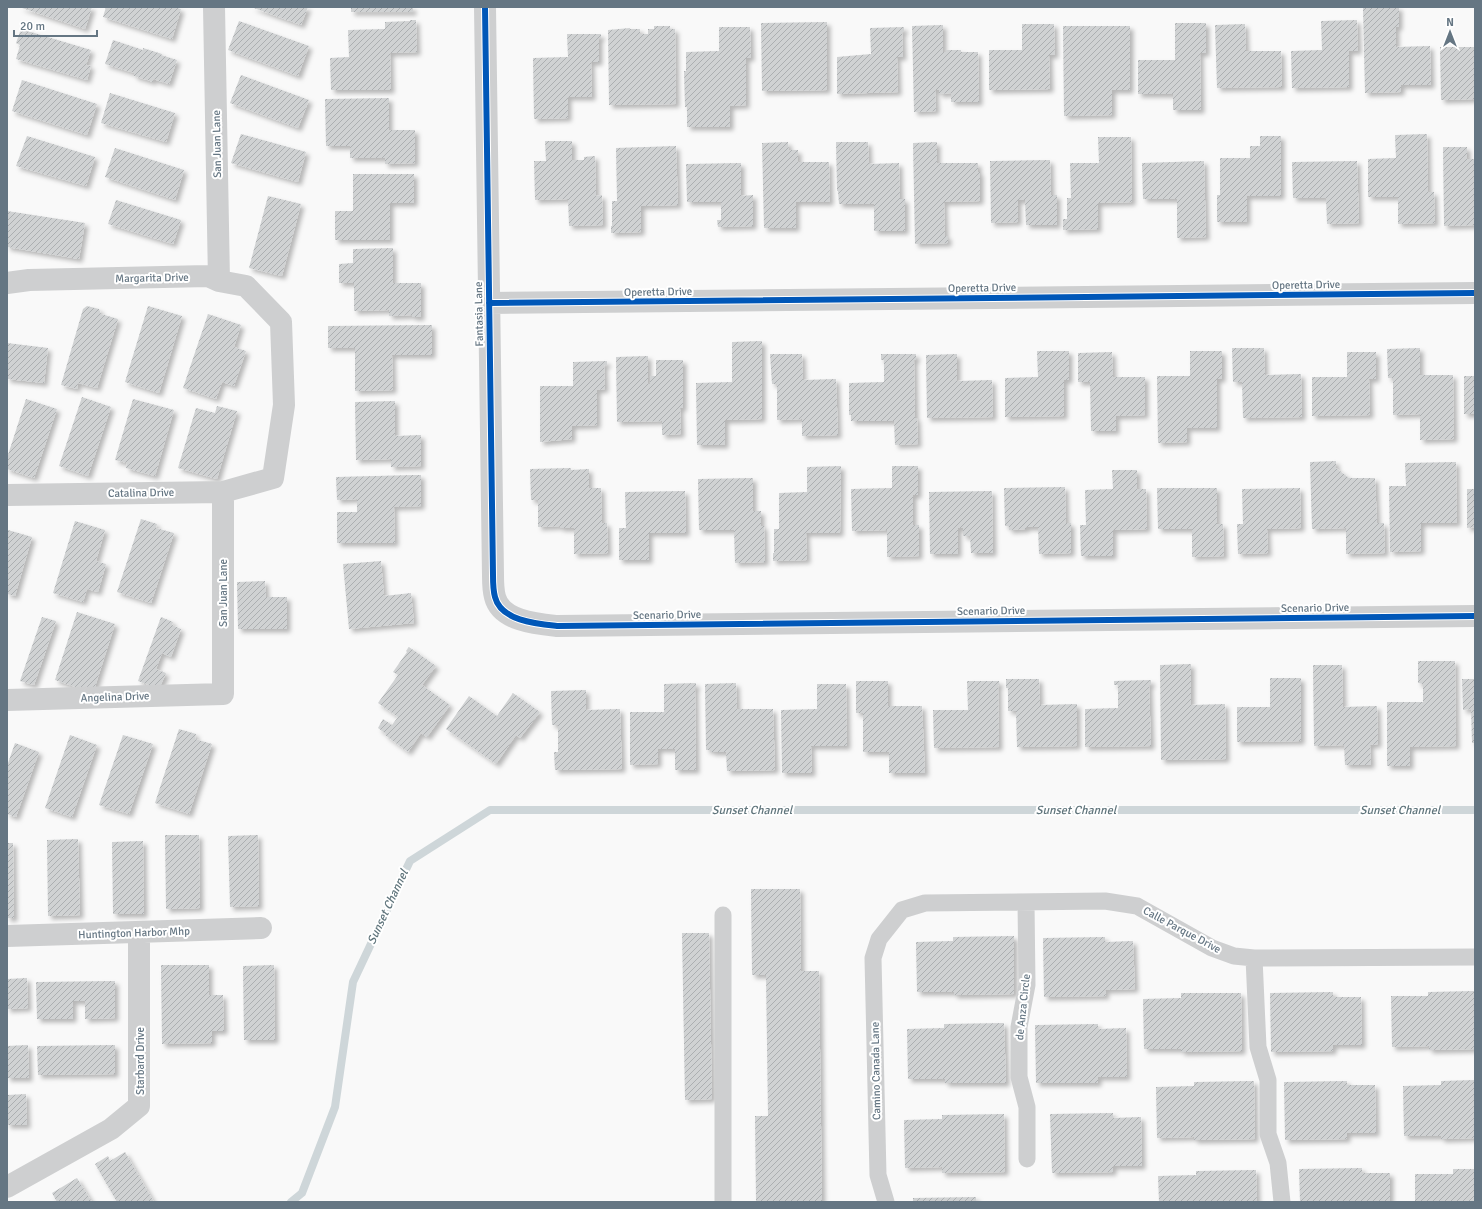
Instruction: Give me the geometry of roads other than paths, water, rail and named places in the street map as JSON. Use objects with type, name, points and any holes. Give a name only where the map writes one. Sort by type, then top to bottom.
[{"type":"street","name":"San Juan Lane","points":[[214,7],[219,281]]},
{"type":"street","name":"Fantasia Lane","points":[[485,7],[493,575],[495,598],[500,607],[509,614]]},
{"type":"street","name":"Margarita Drive","points":[[7,283],[29,280],[208,276],[219,281],[246,286],[281,322],[284,405],[273,478]]},
{"type":"street","name":"Operetta Drive","points":[[489,304],[1475,293]]},
{"type":"street","name":"Catalina Drive","points":[[7,495],[223,492],[273,478]]},
{"type":"street","name":"San Juan Lane","points":[[223,492],[223,694]]},
{"type":"street","name":"Scenario Drive","points":[[509,614],[521,621],[557,626],[1475,616]]},
{"type":"street","name":"Angelina Drive","points":[[7,700],[223,694]]},
{"type":"street","name":"Huntington Harbor Mhp","points":[[7,936],[261,928]]},
{"type":"street","name":"Starbard Drive","points":[[7,1187],[112,1129],[140,1106],[139,933]]},
{"type":"lane","name":"Calle Parque Drive","points":[[879,939],[902,910],[925,903],[1105,901],[1137,906],[1212,948],[1234,956],[1254,958],[1475,957]]},
{"type":"lane","name":"de Anza Circle","points":[[1026,902],[1028,985],[1019,1026],[1019,1078],[1027,1107],[1027,1159]]},
{"type":"lane","points":[[723,914],[723,1202]]},
{"type":"lane","name":"Camino Canada Lane","points":[[879,939],[873,958],[878,1175],[886,1202]]},
{"type":"lane","points":[[1254,958],[1258,1047],[1268,1080],[1268,1134],[1278,1163],[1282,1202]]},
{"type":"waterway","name":"Sunset Channel","points":[[291,1202],[302,1193],[335,1107],[353,982],[410,861],[490,810],[1475,810]]}]
